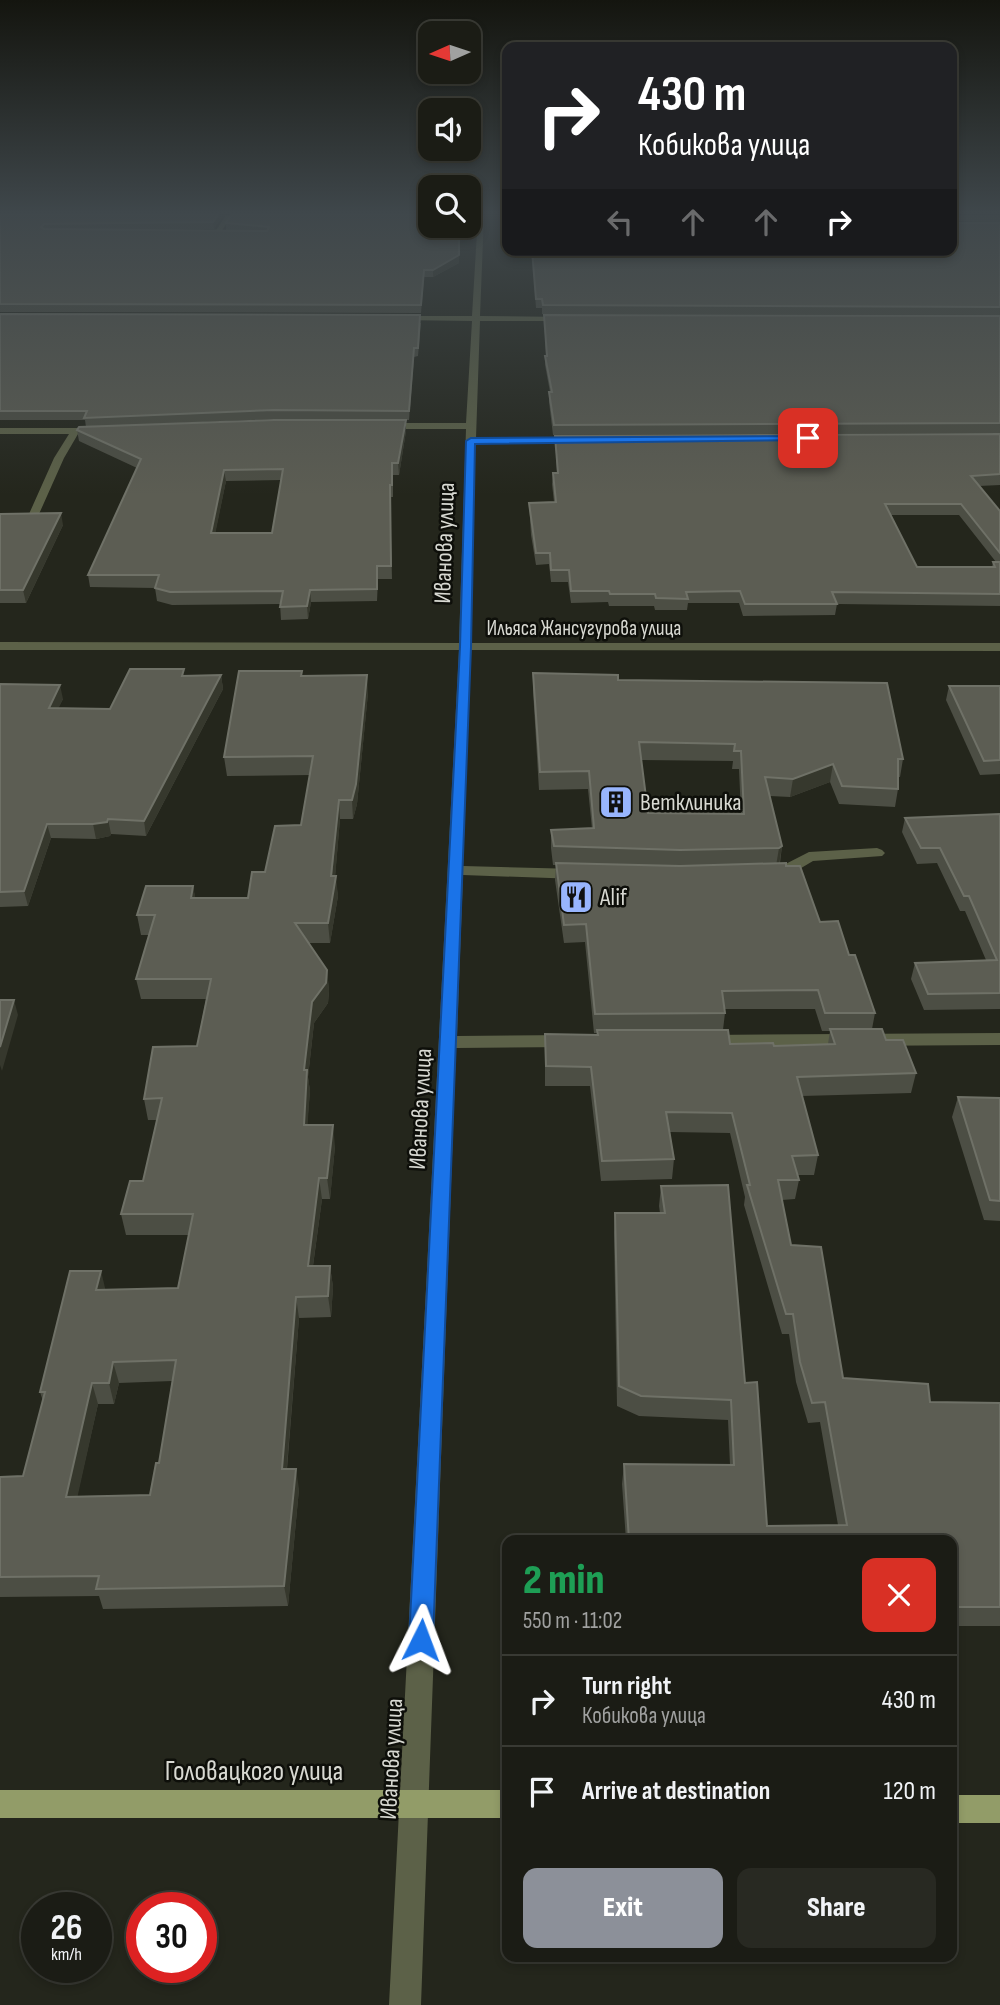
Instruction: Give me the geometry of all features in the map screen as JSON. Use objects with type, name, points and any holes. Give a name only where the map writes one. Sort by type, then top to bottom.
[{"type":"main road","name":"Головацкого улица","points":[[0,1804],[502,1804]]},
{"type":"main road","points":[[957,1808],[1000,1809]]},
{"type":"street","name":"Иванова улица","points":[[405,2005],[466,647],[476,309]]},
{"type":"street","points":[[391,318],[572,319]]},
{"type":"street","points":[[378,425],[591,440]]},
{"type":"street","points":[[0,431],[113,431]]},
{"type":"street","points":[[34,514],[59,458],[74,433]]},
{"type":"street","name":"Ильяса Жансугурова улица","points":[[0,646],[1000,647]]},
{"type":"street","points":[[760,875],[780,874],[809,857],[877,853]]},
{"type":"street","points":[[456,870],[590,874]]},
{"type":"street","points":[[682,1041],[1000,1039]]},
{"type":"street","points":[[448,1042],[586,1041]]},
{"type":"building","points":[[0,314],[420,315],[418,348],[414,348],[409,411],[274,410],[84,418],[87,411],[0,411]]},
{"type":"building","points":[[544,315],[1000,316],[1000,423],[554,425],[549,392],[552,392],[545,356]]},
{"type":"building","points":[[274,420],[406,420],[398,463],[392,463],[391,566],[377,566],[377,589],[310,590],[307,606],[280,607],[283,591],[170,592],[155,588],[159,575],[88,575],[141,459],[77,430],[79,427]],"holes":[[[283,469],[272,533],[211,533],[224,470]]]},
{"type":"building","points":[[1000,434],[1000,474],[971,476],[1000,511],[1000,553],[961,504],[885,504],[917,567],[995,567],[993,562],[1000,562],[1000,594],[832,592],[837,604],[745,604],[740,591],[686,592],[688,599],[656,598],[655,594],[571,591],[569,570],[551,570],[550,553],[536,553],[529,503],[556,502],[553,473],[558,473],[555,436]]},
{"type":"building","points":[[61,513],[23,590],[0,590],[0,514]]},
{"type":"building","points":[[130,669],[184,669],[182,676],[221,675],[144,821],[108,819],[107,822],[93,824],[47,824],[24,891],[0,892],[0,684],[60,685],[49,708],[110,709]]},
{"type":"building","points":[[239,671],[302,671],[301,676],[367,675],[356,784],[352,800],[339,800],[331,876],[336,876],[328,923],[295,923],[327,970],[326,983],[312,1002],[304,1070],[307,1070],[304,1125],[333,1125],[327,1178],[319,1178],[308,1266],[330,1266],[328,1296],[296,1297],[282,1469],[296,1469],[284,1586],[96,1589],[99,1576],[0,1577],[0,1477],[23,1476],[45,1392],[40,1392],[70,1271],[101,1271],[96,1290],[178,1288],[193,1214],[121,1214],[130,1181],[143,1181],[162,1098],[144,1099],[153,1047],[197,1046],[211,979],[136,979],[155,915],[137,915],[146,886],[193,886],[191,898],[248,898],[252,872],[265,872],[275,826],[301,825],[313,756],[224,757]],"holes":[[[176,1360],[159,1463],[156,1463],[150,1495],[66,1497],[92,1383],[109,1383],[113,1362]]]},
{"type":"building","points":[[533,673],[618,675],[618,680],[887,683],[903,759],[898,759],[898,789],[842,786],[833,764],[793,779],[765,777],[782,846],[779,848],[680,850],[554,846],[551,830],[594,828],[589,771],[540,772]],"holes":[[[639,742],[735,744],[734,751],[741,751],[744,814],[648,813]]]},
{"type":"building","points":[[949,686],[1000,686],[1000,760],[984,761]]},
{"type":"building","points":[[1000,814],[1000,993],[928,994],[915,963],[997,960],[969,896],[964,896],[940,848],[921,848],[905,818]]},
{"type":"building","points":[[556,863],[680,866],[786,863],[786,866],[800,866],[820,922],[838,921],[849,955],[855,955],[875,1013],[825,1013],[818,990],[722,991],[725,1013],[595,1014],[586,924],[564,925]]},
{"type":"building","points":[[0,1000],[14,1000],[0,1047]]},
{"type":"building","points":[[830,1029],[882,1029],[886,1040],[903,1040],[916,1073],[797,1077],[818,1155],[792,1156],[799,1180],[778,1180],[791,1245],[821,1247],[843,1378],[928,1384],[930,1402],[1000,1403],[1000,1607],[957,1607],[957,1535],[629,1535],[624,1464],[734,1465],[731,1400],[641,1396],[619,1386],[615,1213],[665,1213],[661,1186],[728,1185],[745,1383],[757,1382],[767,1526],[847,1525],[825,1402],[812,1403],[800,1362],[793,1314],[786,1314],[747,1185],[750,1185],[732,1113],[666,1112],[674,1159],[602,1161],[591,1067],[546,1066],[545,1034],[598,1035],[597,1030],[728,1030],[730,1044],[835,1044]]},
{"type":"building","points":[[958,1097],[1000,1098],[1000,1201],[990,1200]]},
{"type":"place","name":"Ветклиника","points":[[616,802]]},
{"type":"place","name":"Alif","points":[[576,897]]},
{"type":"route","points":[[421,1640],[466,647],[471,441],[808,438]]}]
